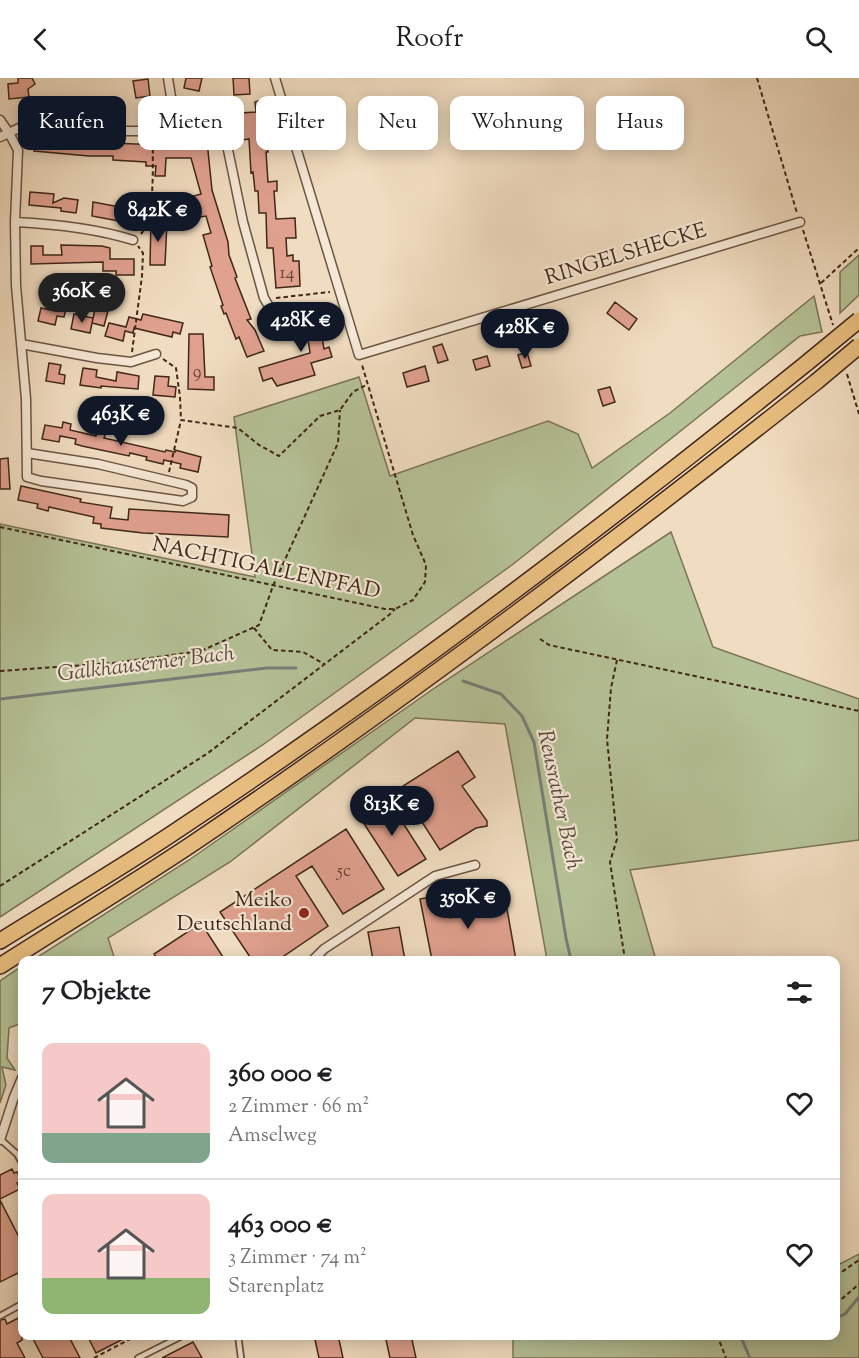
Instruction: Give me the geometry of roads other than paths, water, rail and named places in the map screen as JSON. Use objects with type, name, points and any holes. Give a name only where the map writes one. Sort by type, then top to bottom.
[{"type":"highway","points":[[0,941],[181,828],[361,703],[590,535],[859,320]]},
{"type":"highway","points":[[0,966],[190,845],[372,719],[603,550],[859,346]]},
{"type":"street","points":[[168,78],[171,96]]},
{"type":"street","name":"RINGELSHECKE","points":[[275,78],[359,354],[800,222]]},
{"type":"street","points":[[0,120],[18,150],[15,222],[16,286],[26,399],[27,477],[41,481],[183,501],[192,497],[192,488],[186,484],[98,464],[27,453]]},
{"type":"street","points":[[0,137],[29,123],[138,131]]},
{"type":"street","points":[[228,150],[243,222],[264,298],[280,326]]},
{"type":"street","points":[[15,222],[65,225],[109,232],[133,240]]},
{"type":"street","points":[[21,344],[131,362],[156,354]]},
{"type":"street","points":[[317,956],[324,949],[435,876],[475,865]]},
{"type":"street","points":[[0,1140],[18,1095]]},
{"type":"lane","points":[[0,1140],[18,1156]]},
{"type":"lane","points":[[0,1316],[18,1306]]},
{"type":"lane","points":[[138,1358],[174,1340]]},
{"type":"lane","points":[[238,1340],[241,1358]]},
{"type":"waterway","name":"Galkhauserner Bach","points":[[0,699],[267,668],[296,668]]},
{"type":"waterway","name":"Reusrather Bach","points":[[463,681],[501,694],[522,716],[534,742],[570,956]]},
{"type":"waterway","name":"Galkhauserner Bach","points":[[840,1316],[845,1314],[859,1297]]},
{"type":"waterway","name":"Reusrather Bach","points":[[742,1340],[750,1358]]},
{"type":"place","name":"Meiko Deutschland","points":[[304,913]]}]
